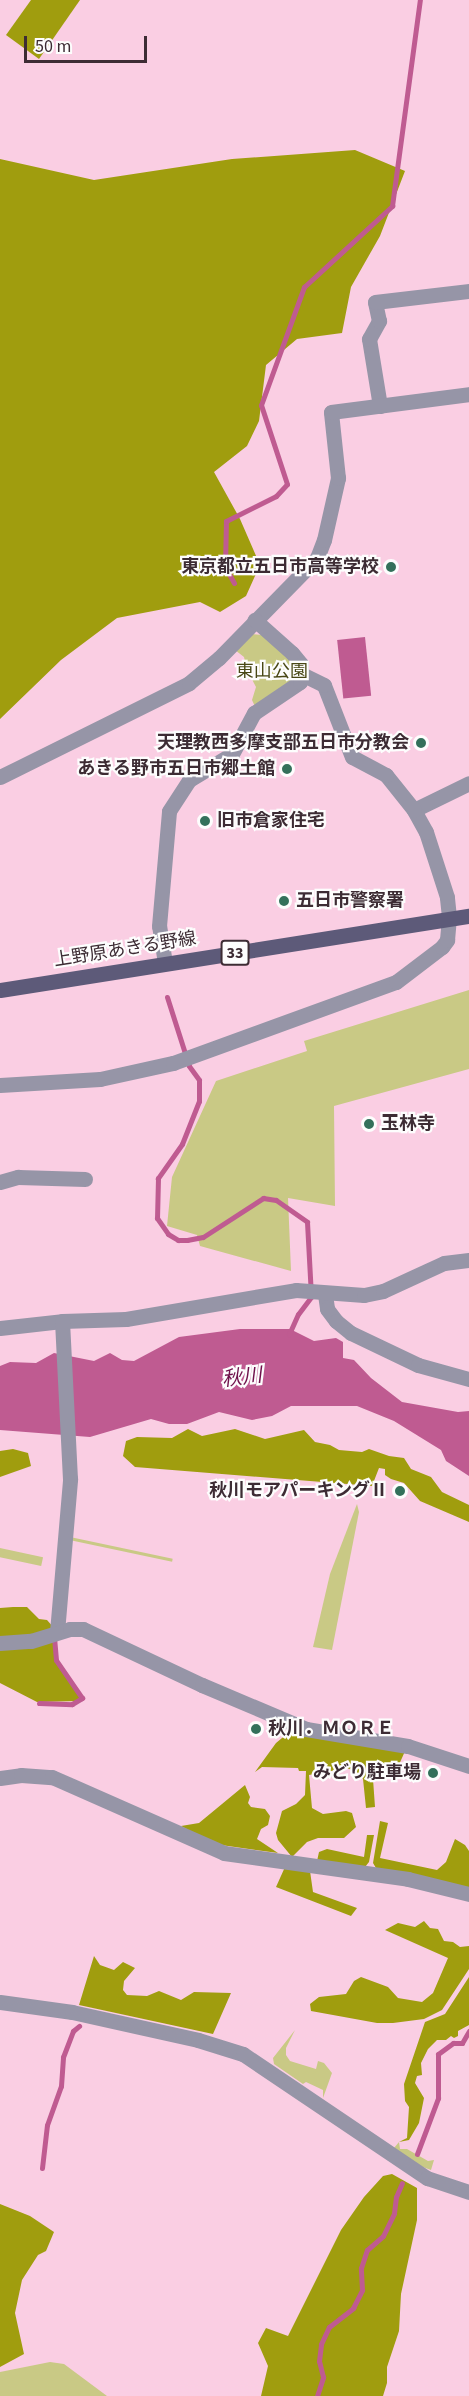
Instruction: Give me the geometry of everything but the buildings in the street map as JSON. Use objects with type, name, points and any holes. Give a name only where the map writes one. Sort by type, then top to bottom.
[{"type":"main road","name":"上野原あきる野線","points":[[0,990],[469,916]]},
{"type":"street","points":[[380,406],[369,339],[379,321],[375,302],[469,291]]},
{"type":"street","points":[[0,777],[189,683],[206,671],[317,558],[324,540],[338,478],[331,412],[469,394]]},
{"type":"street","points":[[165,963],[159,926],[169,811],[189,780],[232,754],[254,712],[300,682],[301,664],[255,620]]},
{"type":"street","points":[[0,1085],[100,1079],[175,1062],[396,981],[442,947],[447,940],[449,918],[447,897],[429,843],[414,810],[386,775],[352,757],[324,685],[301,674]]},
{"type":"street","points":[[414,810],[469,783]]},
{"type":"street","points":[[0,1182],[18,1177],[85,1179]]},
{"type":"street","points":[[0,1328],[62,1326],[126,1319],[304,1290],[364,1295],[383,1291],[444,1263],[469,1260]]},
{"type":"street","points":[[324,1293],[327,1309],[336,1321],[351,1333],[418,1365],[469,1379]]},
{"type":"street","points":[[57,1632],[69,1511],[62,1326]]},
{"type":"street","points":[[0,1643],[31,1641],[57,1632],[83,1629],[306,1729],[408,1746],[469,1766]]},
{"type":"street","points":[[0,1779],[21,1775],[52,1777],[224,1853],[398,1878],[469,1894]]},
{"type":"street","points":[[0,2002],[72,2012],[198,2040],[243,2054],[421,2175],[469,2192]]},
{"type":"green space","name":"東山公園","points":[[252,634],[262,635],[290,660],[295,669],[293,683],[257,711],[252,700],[256,687],[247,670],[244,657],[235,650]]},
{"type":"green space","points":[[469,990],[469,1069],[334,1106],[335,1206],[288,1198],[291,1271],[200,1246],[197,1235],[167,1226],[172,1177],[216,1081],[307,1051],[304,1041]]},
{"type":"green space","points":[[357,1504],[359,1512],[332,1650],[313,1647],[330,1574]]},
{"type":"green space","points":[[70,1537],[173,1559],[172,1562],[69,1540]]},
{"type":"green space","points":[[0,1548],[43,1557],[41,1566],[0,1557]]},
{"type":"green space","points":[[295,2030],[286,2048],[286,2055],[290,2061],[316,2069],[318,2061],[324,2063],[332,2073],[323,2098],[323,2090],[306,2082],[303,2084],[274,2064],[273,2058]]},
{"type":"green space","points":[[399,2142],[400,2149],[407,2149],[428,2161],[434,2160],[431,2170],[420,2166],[394,2148]]},
{"type":"green space","points":[[50,2362],[64,2364],[107,2396],[0,2396],[0,2372]]},
{"type":"shaded area","points":[[31,0],[80,0],[39,59],[6,35]]},
{"type":"shaded area","points":[[355,150],[405,171],[380,236],[351,287],[342,333],[297,339],[266,365],[259,421],[247,446],[214,472],[240,519],[260,565],[246,596],[220,612],[200,602],[117,618],[61,660],[0,719],[0,159],[94,180],[232,159]]},
{"type":"shaded area","points":[[188,1429],[202,1436],[235,1429],[265,1439],[304,1430],[315,1442],[330,1445],[339,1450],[362,1452],[369,1449],[404,1458],[411,1469],[431,1477],[442,1492],[469,1505],[469,1522],[420,1501],[404,1483],[385,1475],[385,1469],[379,1468],[372,1486],[135,1467],[123,1456],[126,1441],[137,1437],[172,1438]]},
{"type":"shaded area","points":[[13,1449],[28,1453],[31,1466],[0,1477],[0,1451]]},
{"type":"shaded area","points":[[27,1607],[39,1619],[47,1620],[54,1628],[48,1632],[0,1640],[0,1608]]},
{"type":"shaded area","points":[[53,1638],[56,1661],[80,1693],[79,1701],[37,1702],[0,1683],[0,1646]]},
{"type":"shaded area","points":[[294,1728],[406,1749],[393,1778],[386,1776],[373,1779],[375,1807],[366,1808],[363,1779],[357,1772],[347,1768],[309,1775],[312,1808],[323,1814],[346,1811],[352,1813],[356,1827],[344,1838],[318,1838],[307,1842],[292,1857],[278,1840],[276,1833],[282,1811],[296,1804],[305,1795],[306,1771],[299,1771],[298,1768],[262,1767],[255,1772],[276,1743]]},
{"type":"shaded area","points":[[245,1785],[250,1797],[248,1803],[251,1807],[265,1809],[270,1816],[268,1825],[261,1829],[257,1839],[278,1853],[214,1844],[181,1826],[199,1823]]},
{"type":"shaded area","points":[[380,1821],[388,1823],[380,1858],[437,1870],[446,1862],[455,1839],[465,1845],[469,1851],[469,1888],[376,1868],[373,1863]]},
{"type":"shaded area","points":[[367,1835],[374,1835],[369,1862],[365,1867],[317,1861],[319,1852],[327,1849],[364,1857]]},
{"type":"shaded area","points":[[285,1867],[310,1871],[313,1892],[357,1908],[351,1916],[276,1887]]},
{"type":"shaded area","points":[[424,1921],[430,1928],[438,1929],[444,1941],[453,1942],[460,1947],[469,1946],[469,1969],[442,2010],[424,2019],[393,2023],[377,2023],[311,2011],[310,2004],[319,1997],[346,1994],[354,1981],[361,1977],[388,1987],[398,1998],[422,2002],[433,1993],[448,1958],[385,1930],[398,1923],[415,1927]]},
{"type":"shaded area","points":[[94,1956],[100,1965],[114,1970],[123,1962],[135,1968],[124,1981],[123,1990],[127,1995],[147,1996],[159,1991],[181,2000],[194,1992],[231,1993],[213,2034],[79,2005]]},
{"type":"shaded area","points":[[469,1977],[469,2025],[458,2031],[458,2036],[437,2040],[428,2049],[421,2063],[422,2075],[417,2076],[415,2083],[424,2098],[419,2123],[409,2140],[399,2142],[407,2138],[409,2107],[405,2101],[404,2084],[425,2022],[445,2014]]},
{"type":"shaded area","points":[[392,2174],[417,2188],[417,2220],[401,2294],[399,2331],[387,2367],[387,2383],[383,2396],[261,2396],[268,2366],[258,2343],[266,2328],[288,2336],[341,2230],[364,2197],[383,2176]]},
{"type":"shaded area","points":[[0,2204],[30,2216],[54,2232],[46,2251],[38,2255],[22,2280],[15,2313],[24,2354],[0,2367]]},
{"type":"water","points":[[365,637],[371,696],[343,699],[337,640]]},
{"type":"water","name":"秋川","points":[[240,1329],[290,1329],[314,1341],[336,1338],[343,1342],[343,1358],[354,1360],[371,1378],[402,1402],[458,1412],[469,1411],[469,1476],[446,1461],[441,1450],[394,1421],[357,1406],[291,1406],[272,1416],[252,1420],[219,1412],[187,1424],[169,1424],[151,1419],[90,1437],[0,1430],[0,1366],[10,1362],[36,1363],[54,1353],[94,1361],[110,1353],[122,1360],[134,1361],[179,1337]]},
{"type":"waterway","points":[[234,583],[225,567],[226,521],[276,496],[287,484],[261,405],[304,287],[392,206],[420,0]]},
{"type":"waterway","points":[[167,997],[189,1066],[199,1080],[199,1101],[182,1144],[158,1178],[157,1218],[168,1234],[178,1240],[203,1237],[263,1198],[276,1200],[307,1222],[311,1297],[298,1314],[289,1334]]},
{"type":"waterway","points":[[39,1703],[72,1704],[82,1698],[56,1660],[54,1639]]},
{"type":"waterway","points":[[42,2168],[47,2125],[61,2086],[63,2057],[73,2031],[79,2026]]},
{"type":"waterway","points":[[417,2154],[438,2098],[438,2054],[453,2043],[462,2043],[469,2031]]},
{"type":"waterway","points":[[317,2396],[323,2377],[319,2361],[321,2344],[329,2327],[353,2308],[362,2290],[361,2268],[367,2250],[383,2236],[394,2213],[396,2197],[402,2183]]},
{"type":"place","name":"東京都立五日市高等学校","points":[[391,567]]},
{"type":"place","name":"天理教西多摩支部五日市分教会","points":[[421,743]]},
{"type":"place","name":"あきる野市五日市郷土館","points":[[287,769]]},
{"type":"place","name":"旧市倉家住宅","points":[[205,821]]},
{"type":"place","name":"五日市警察署","points":[[284,901]]},
{"type":"place","name":"玉林寺","points":[[369,1124]]},
{"type":"place","name":"秋川モアパーキングⅡ","points":[[400,1491]]},
{"type":"place","name":"秋川．ＭＯＲＥ","points":[[256,1729]]},
{"type":"place","name":"みどり駐車場","points":[[433,1773]]}]
